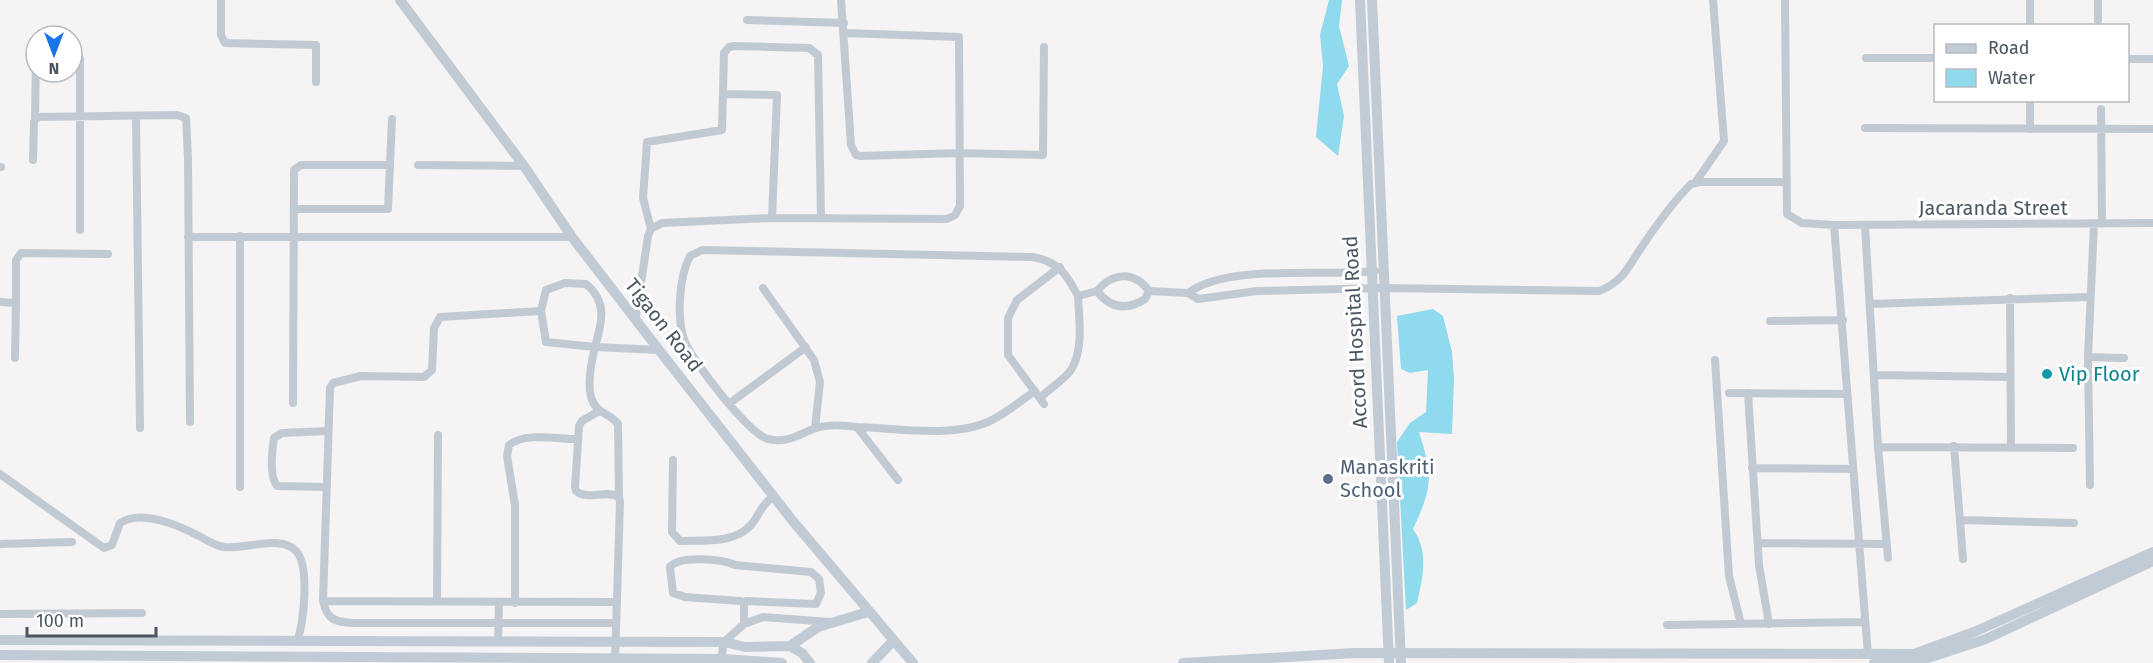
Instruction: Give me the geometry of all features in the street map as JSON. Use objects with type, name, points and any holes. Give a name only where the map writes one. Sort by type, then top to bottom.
[{"type":"street","points":[[221,0],[221,35],[225,43],[316,45],[316,82]]},
{"type":"street","name":"Tigaon Road","points":[[400,0],[524,166],[572,237],[636,316],[774,496],[912,663]]},
{"type":"street","points":[[841,0],[845,33],[850,145],[856,155],[960,153],[1043,155],[1044,47]]},
{"type":"street","name":"Accord Hospital Road","points":[[1360,0],[1370,271],[1389,658]]},
{"type":"street","points":[[1372,0],[1382,270],[1401,658]]},
{"type":"street","points":[[1078,296],[1097,291],[1106,280],[1117,276],[1132,277],[1142,282],[1149,291],[1188,293],[1198,299],[1257,291],[1371,288],[1599,291],[1618,282],[1640,248],[1687,188],[1695,183],[1724,141],[1713,0]]},
{"type":"street","points":[[1695,183],[1785,182],[1785,0]]},
{"type":"street","points":[[2030,0],[2030,24]]},
{"type":"street","points":[[2098,0],[2098,20]]},
{"type":"street","points":[[747,20],[844,23]]},
{"type":"street","points":[[651,229],[662,223],[772,218],[946,219],[955,215],[960,206],[958,37],[845,33]]},
{"type":"street","points":[[636,316],[651,229],[644,198],[647,142],[720,132],[723,126],[724,53],[729,47],[814,51],[820,65],[821,218]]},
{"type":"street","points":[[1866,58],[1934,58]]},
{"type":"street","points":[[2129,59],[2153,59]]},
{"type":"street","points":[[33,160],[36,84]]},
{"type":"street","points":[[80,84],[80,230]]},
{"type":"street","points":[[724,94],[777,95],[772,218]]},
{"type":"street","points":[[2030,102],[2030,129]]},
{"type":"street","points":[[2090,485],[2088,357],[2090,297],[2098,224],[2101,109]]},
{"type":"street","points":[[35,118],[177,115],[186,118],[190,422]]},
{"type":"street","points":[[136,116],[140,428]]},
{"type":"street","points":[[294,209],[388,209],[392,119]]},
{"type":"street","points":[[1865,128],[2153,129]]},
{"type":"street","points":[[293,403],[294,170],[298,165],[390,165]]},
{"type":"street","points":[[418,165],[524,166]]},
{"type":"street","name":"Jacaranda Street","points":[[1785,182],[1787,214],[1802,223],[1834,225],[2153,223]]},
{"type":"street","points":[[1834,225],[1843,320],[1846,394],[1864,622],[1871,659]]},
{"type":"street","points":[[1865,225],[1878,447],[1888,558]]},
{"type":"street","points":[[240,236],[240,487]]},
{"type":"street","points":[[188,237],[572,237]]},
{"type":"street","points":[[696,251],[1032,257],[1048,260],[1060,267],[1078,296],[1079,332],[1076,357],[1070,371],[1040,398],[987,422],[966,428],[944,430],[832,425],[815,429],[786,441],[766,439],[753,431],[703,370],[685,342],[681,306],[686,263],[696,251]]},
{"type":"street","points":[[15,358],[16,260],[21,253],[108,254]]},
{"type":"street","points":[[1040,398],[1008,355],[1006,340],[1008,313],[1017,300],[1060,267]]},
{"type":"street","points":[[1188,293],[1200,284],[1244,275],[1382,270]]},
{"type":"street","points":[[615,661],[619,497],[618,424],[614,418],[599,411],[591,398],[595,347],[602,307],[596,292],[586,284],[576,282],[553,285],[546,290],[541,311],[546,342],[595,347],[660,350]]},
{"type":"street","points":[[763,288],[814,360],[820,382],[815,429]]},
{"type":"street","points":[[1097,291],[1106,302],[1124,307],[1145,299],[1149,291]]},
{"type":"street","points":[[1870,303],[2010,297],[2090,297]]},
{"type":"street","points":[[2010,297],[2011,448]]},
{"type":"street","points":[[0,302],[16,303]]},
{"type":"street","points":[[541,311],[440,317],[434,328],[434,353],[429,374],[409,378],[355,377],[333,383],[328,398],[323,601],[329,617],[340,622],[616,623]]},
{"type":"street","points":[[1770,321],[1843,320]]},
{"type":"street","points":[[730,403],[806,347]]},
{"type":"street","points":[[2088,357],[2124,358]]},
{"type":"street","points":[[1715,360],[1729,576],[1741,624]]},
{"type":"street","points":[[1874,375],[2010,377]]},
{"type":"street","points":[[1729,393],[1846,394]]},
{"type":"street","points":[[1748,393],[1758,543],[1769,624]]},
{"type":"street","points":[[599,411],[582,420],[576,439],[576,491],[583,495],[606,493],[619,497]]},
{"type":"street","points":[[857,427],[898,480]]},
{"type":"street","points":[[327,431],[282,433],[274,438],[273,446],[273,477],[277,486],[327,487]]},
{"type":"street","points":[[437,602],[438,435]]},
{"type":"street","points":[[514,603],[515,505],[514,482],[508,465],[509,445],[514,441],[529,438],[576,439]]},
{"type":"street","points":[[1954,446],[1963,559]]},
{"type":"street","points":[[1878,447],[2073,448]]},
{"type":"street","points":[[673,460],[672,532],[680,541],[717,540],[741,533],[755,520],[761,505],[774,496]]},
{"type":"street","points":[[1752,468],[1852,469]]},
{"type":"street","points":[[0,474],[104,548],[112,545],[120,523],[137,517],[187,530],[225,548],[288,546],[298,553],[302,566],[303,623],[297,641]]},
{"type":"street","points":[[1960,520],[2074,523]]},
{"type":"street","points":[[0,544],[72,542]]},
{"type":"street","points":[[1758,543],[1886,544]]},
{"type":"street","points":[[1871,659],[1928,650],[1974,632],[2153,552]]},
{"type":"street","points":[[679,560],[726,561],[735,566],[811,572],[819,579],[821,593],[816,604],[743,602],[685,597],[673,593],[670,567],[679,560]]},
{"type":"street","points":[[1183,663],[1389,658],[1871,659],[1922,662],[1986,639],[2153,561]]},
{"type":"street","points":[[323,601],[617,603]]},
{"type":"street","points":[[743,602],[744,624]]},
{"type":"street","points":[[498,642],[499,603]]},
{"type":"street","points":[[790,646],[818,627],[868,612]]},
{"type":"street","points":[[0,614],[142,613]]},
{"type":"street","points":[[721,659],[724,642],[744,624],[763,617],[832,622]]},
{"type":"street","points":[[1667,625],[1864,622]]},
{"type":"street","points":[[0,640],[724,642],[745,647],[790,646],[802,653],[810,663]]},
{"type":"street","points":[[872,663],[893,640]]},
{"type":"street","points":[[0,655],[647,662],[721,659],[782,663]]},
{"type":"water","points":[[1329,0],[1342,0],[1339,26],[1349,66],[1337,84],[1344,116],[1338,156],[1316,137],[1323,66],[1320,35]]},
{"type":"water","points":[[1433,309],[1443,316],[1452,352],[1454,379],[1452,434],[1419,432],[1429,471],[1424,502],[1413,529],[1423,556],[1423,574],[1417,603],[1406,610],[1397,442],[1410,423],[1426,412],[1428,370],[1410,373],[1401,369],[1397,316]]},
{"type":"place","name":"Vip Floor","points":[[2047,374]]},
{"type":"place","name":"Manaskriti School","points":[[1328,479]]}]
